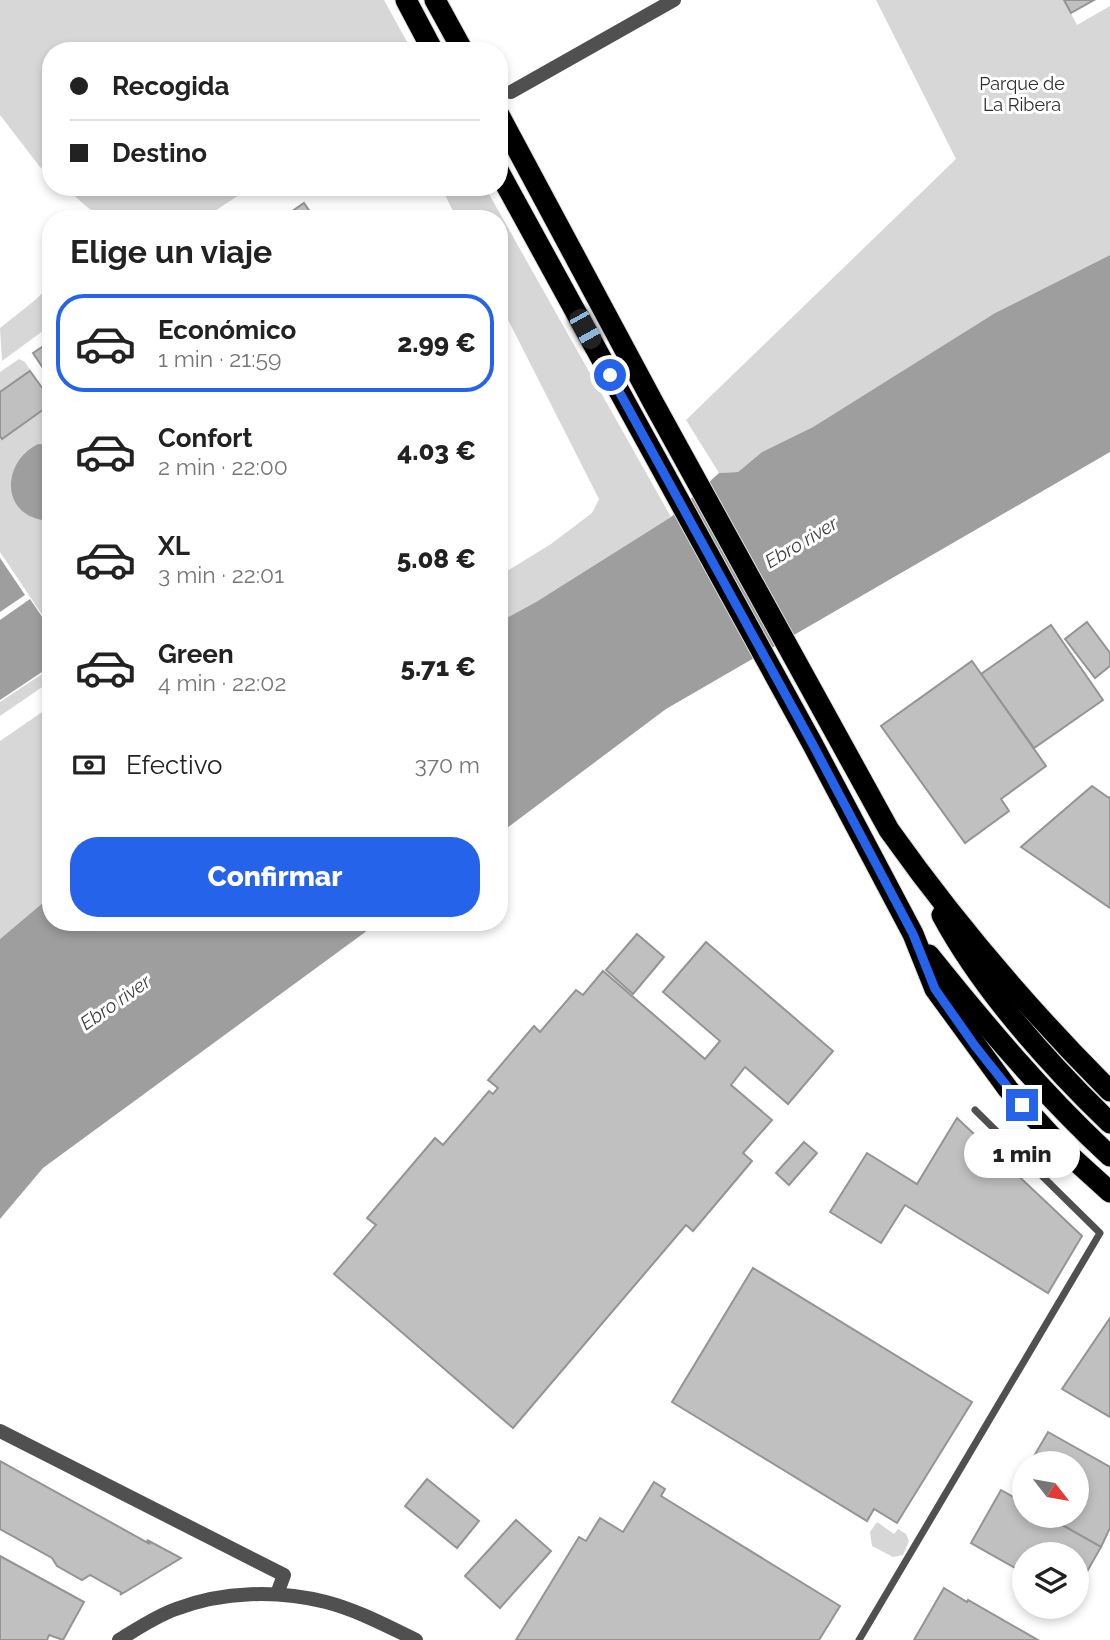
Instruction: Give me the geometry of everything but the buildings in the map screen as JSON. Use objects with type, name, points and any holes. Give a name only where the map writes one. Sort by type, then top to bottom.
[{"type":"highway","points":[[406,0],[428,42]]},
{"type":"highway","points":[[435,0],[458,42]]},
{"type":"highway","points":[[508,132],[889,830],[917,870],[1012,988],[1110,1091]]},
{"type":"highway","points":[[508,188],[812,743],[913,934],[935,989],[980,1053],[1036,1121],[1110,1192]]},
{"type":"highway","points":[[917,870],[958,943],[1033,1041],[1110,1122]]},
{"type":"highway","points":[[913,934],[1017,1063],[1110,1156]]},
{"type":"street","points":[[511,92],[674,0]]},
{"type":"street","points":[[0,1431],[284,1576],[277,1594]]},
{"type":"street","points":[[119,1640],[176,1609],[218,1598],[277,1594],[327,1602],[416,1640]]},
{"type":"lane","points":[[859,1640],[1100,1233],[975,1110]]},
{"type":"green space","points":[[0,0],[384,0],[407,42],[42,42],[42,169],[0,115]]},
{"type":"green space","name":"Parque de La Ribera","points":[[876,0],[1064,0],[1077,25],[1110,6],[1110,255],[995,313],[813,427],[762,452],[738,472],[719,473],[686,420],[956,159]]},
{"type":"green space","points":[[74,196],[238,196],[216,210],[91,210]]},
{"type":"green space","points":[[446,196],[490,196],[498,210],[452,210]]},
{"type":"green space","points":[[508,228],[671,517],[508,617],[508,570],[551,544],[592,513],[599,499],[508,320]]},
{"type":"green space","points":[[42,293],[42,332],[2,361],[0,328]]},
{"type":"green space","points":[[19,359],[25,362],[42,388],[42,615],[0,552],[0,372]]},
{"type":"green space","points":[[42,674],[42,687],[0,716],[0,702]]},
{"type":"green space","points":[[42,712],[42,904],[0,939],[0,741]]},
{"type":"green space","points":[[877,1522],[894,1534],[898,1529],[906,1534],[909,1541],[903,1555],[893,1557],[872,1546],[870,1532]]},
{"type":"water","name":"Ebro river","points":[[1110,255],[1110,452],[666,709],[508,827],[508,617],[671,517],[719,473],[738,472],[762,452],[813,427],[995,313]]},
{"type":"water","points":[[38,444],[42,444],[42,519],[22,511],[14,501],[11,489],[17,464]]},
{"type":"water","points":[[0,558],[25,595],[0,612]]},
{"type":"water","points":[[30,599],[42,617],[42,672],[0,700],[0,620]]},
{"type":"water","name":"Ebro river","points":[[42,904],[42,931],[367,931],[43,1168],[0,1219],[0,939]]},
{"type":"route","points":[[610,375],[812,743],[913,934],[935,989],[975,1046],[1022,1105]]}]
